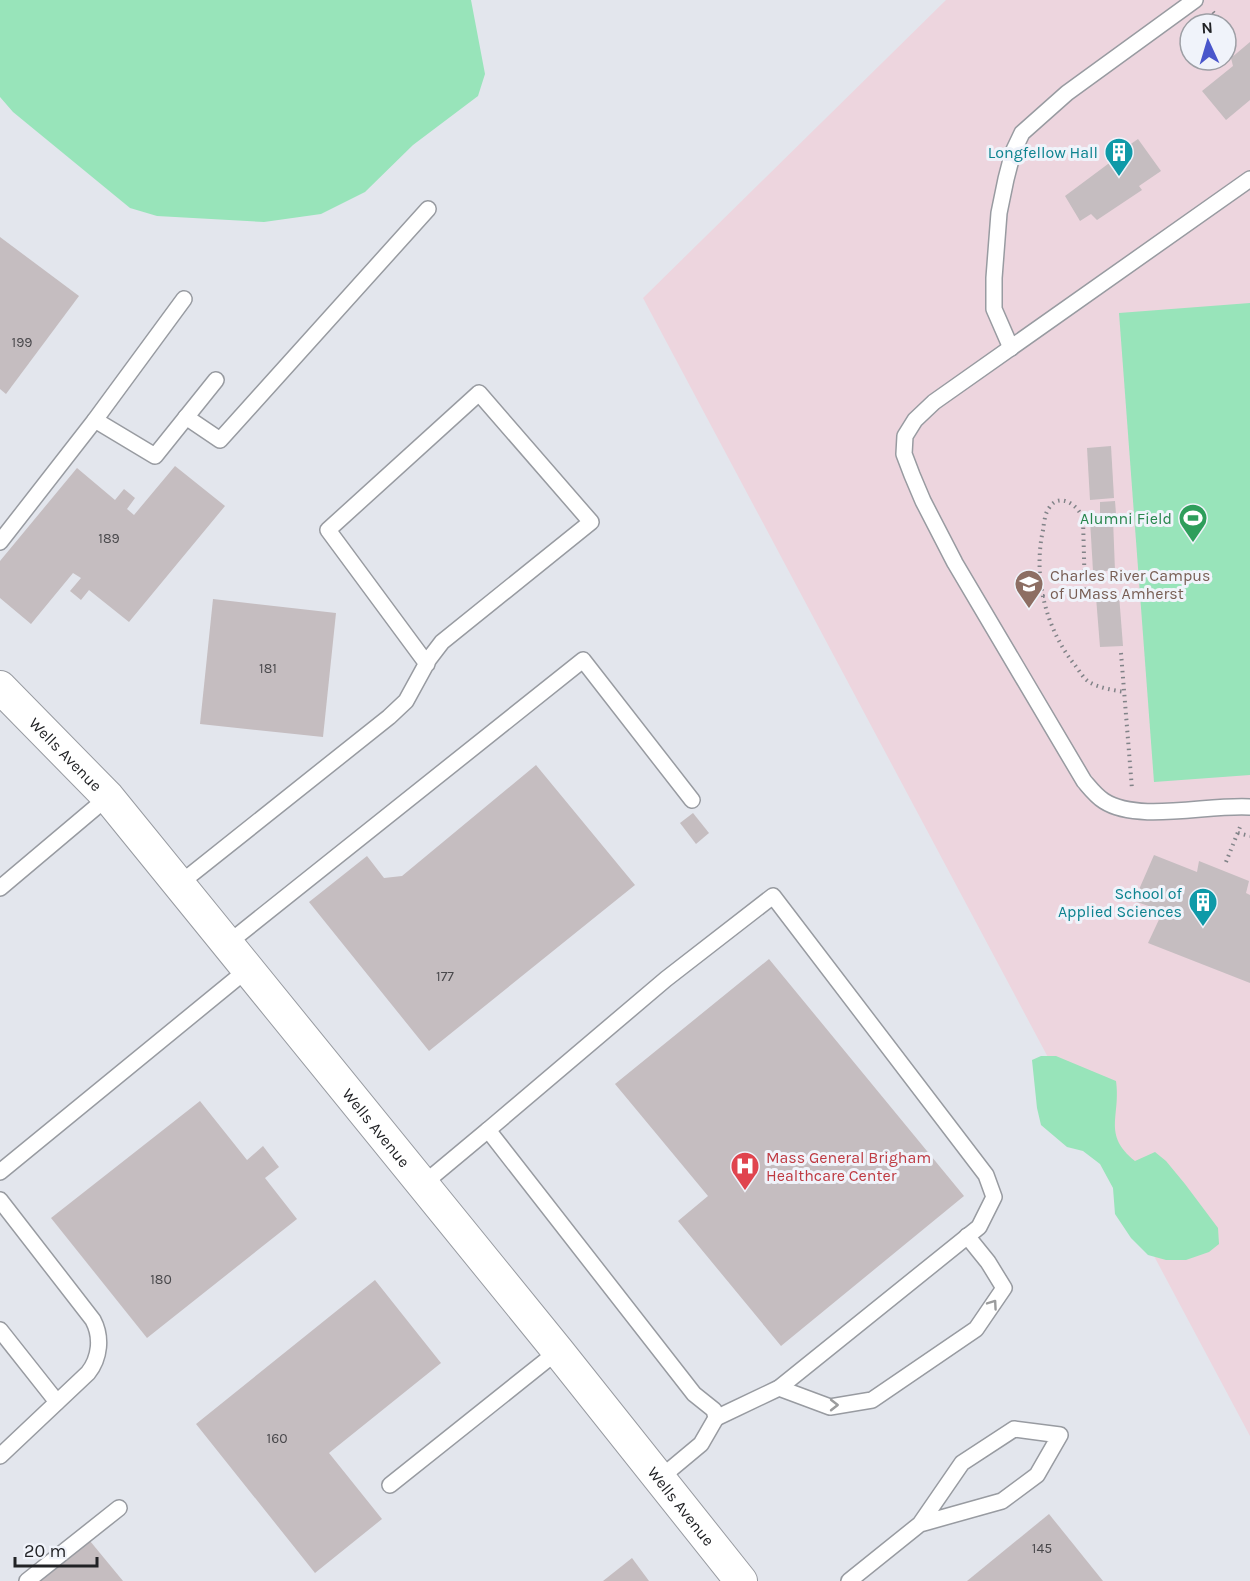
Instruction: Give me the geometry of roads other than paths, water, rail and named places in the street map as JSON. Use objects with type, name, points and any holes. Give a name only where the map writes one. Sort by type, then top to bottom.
[{"type":"street","name":"Wells Avenue","points":[[0,687],[108,797],[558,1351],[741,1581]]},
{"type":"lane","points":[[1011,348],[994,309],[994,278],[999,213],[1013,152],[1022,133],[1067,93],[1195,0]]},
{"type":"lane","points":[[1249,807],[1143,812],[1118,808],[1103,801],[1084,781],[955,563],[923,501],[904,454],[905,436],[915,420],[934,402],[1250,179]]},
{"type":"lane","points":[[186,417],[220,440],[428,209]]},
{"type":"lane","points":[[0,542],[95,420],[184,299]]},
{"type":"lane","points":[[95,420],[154,456],[216,380]]},
{"type":"lane","points":[[178,885],[389,717],[406,701],[426,664],[442,642],[591,522],[479,393],[328,530],[426,664]]},
{"type":"lane","points":[[228,944],[583,660],[692,800]]},
{"type":"lane","points":[[0,888],[108,797]]},
{"type":"lane","points":[[423,1185],[666,979],[773,896],[986,1175],[994,1197],[979,1227],[779,1388],[716,1418],[701,1444],[659,1479]]},
{"type":"lane","points":[[0,1172],[248,969]]},
{"type":"lane","points":[[488,1130],[694,1394],[714,1410],[716,1418]]},
{"type":"lane","points":[[0,1200],[93,1320],[98,1332],[98,1348],[92,1369],[0,1456]]},
{"type":"lane","points":[[779,1388],[830,1407],[872,1400],[976,1329],[1004,1288],[988,1262],[967,1236]]},
{"type":"lane","points":[[0,1330],[57,1402]]},
{"type":"lane","points":[[390,1485],[558,1351]]},
{"type":"lane","points":[[849,1581],[920,1524],[962,1463],[1014,1429],[1060,1435],[1037,1475],[1002,1501],[920,1524]]},
{"type":"lane","points":[[27,1581],[119,1508]]},
{"type":"place","name":"Longfellow Hall","points":[[1119,178]]},
{"type":"place","name":"Alumni Field","points":[[1193,544]]},
{"type":"place","name":"Charles River Campus of UMass Amherst","points":[[1029,610]]},
{"type":"place","name":"School of Applied Sciences","points":[[1203,928]]},
{"type":"place","name":"Mass General Brigham Healthcare Center","points":[[745,1192]]}]
